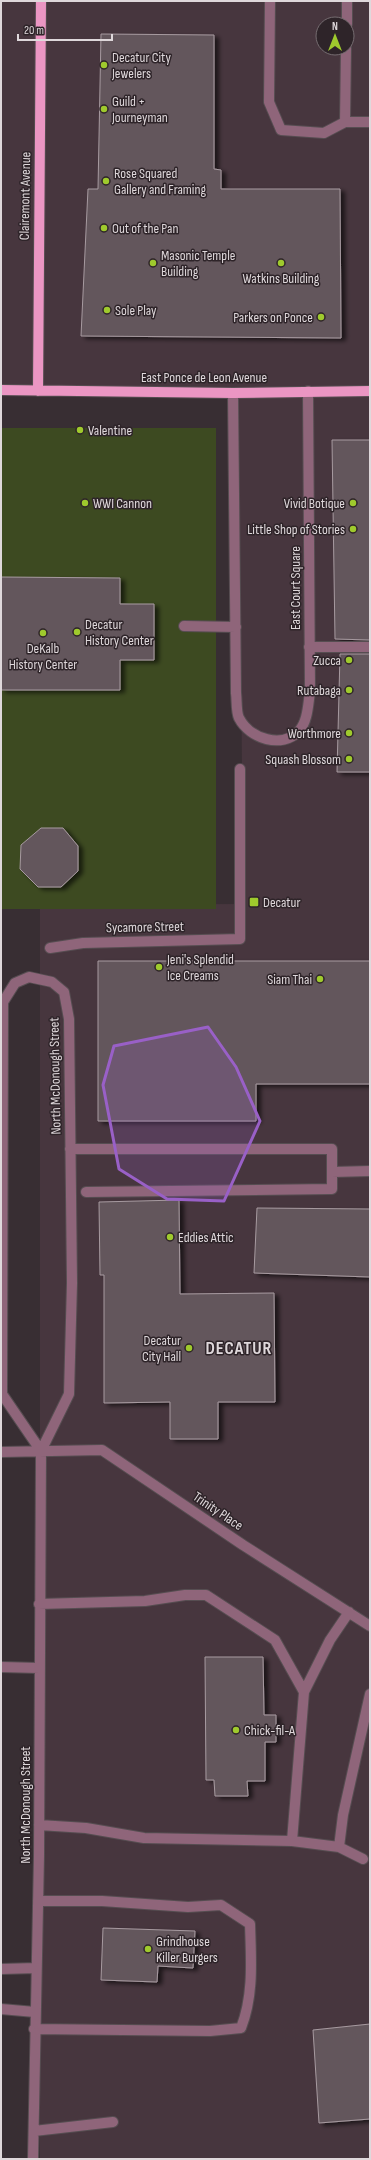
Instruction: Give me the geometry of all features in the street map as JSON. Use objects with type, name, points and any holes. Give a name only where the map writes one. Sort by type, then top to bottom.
[{"type":"main road","name":"Clairemont Avenue","points":[[38,391],[41,1]]},
{"type":"main road","name":"East Ponce de Leon Avenue","points":[[1,390],[233,393],[370,391]]},
{"type":"street","points":[[270,1],[269,102],[281,130],[324,133],[345,122],[370,122]]},
{"type":"street","points":[[347,1],[347,16]]},
{"type":"street","points":[[345,122],[346,56]]},
{"type":"street","name":"East Court Square","points":[[236,627],[236,693],[239,718],[251,731],[274,742],[286,740],[300,730],[306,716],[310,692],[308,391]]},
{"type":"street","points":[[184,626],[236,627],[233,393]]},
{"type":"street","points":[[309,647],[370,647]]},
{"type":"street","name":"Sycamore Street","points":[[50,948],[83,943],[240,939],[240,769]]},
{"type":"street","name":"North McDonough Street","points":[[33,2159],[34,2029],[39,1825],[41,1451],[69,1394],[72,1283],[69,1019],[64,992],[52,982],[29,977],[15,983],[3,1002],[2,1394],[41,1451]]},
{"type":"street","points":[[70,1149],[332,1149],[332,1189],[86,1192]]},
{"type":"street","points":[[332,1172],[370,1171]]},
{"type":"street","name":"Trinity Place","points":[[1,1452],[102,1450],[243,1545],[370,1626]]},
{"type":"street","points":[[39,1604],[145,1601],[185,1595],[206,1596],[276,1640],[304,1692]]},
{"type":"street","points":[[292,1841],[304,1692],[330,1640],[349,1612]]},
{"type":"street","points":[[1,1667],[39,1668]]},
{"type":"street","points":[[339,1847],[343,1815],[370,1694]]},
{"type":"street","points":[[39,1825],[86,1828],[144,1838],[292,1841],[339,1847],[363,1860]]},
{"type":"street","points":[[34,2029],[210,2031],[241,2028],[248,2012],[251,1970],[250,1924],[221,1905],[188,1907],[102,1901],[38,1901]]},
{"type":"street","points":[[1,1968],[36,1968]]},
{"type":"street","points":[[1,2009],[35,2012]]},
{"type":"street","points":[[34,2131],[113,2122]]},
{"type":"highlighted area","points":[[208,1027],[236,1067],[260,1121],[224,1201],[167,1199],[119,1169],[103,1085],[114,1046]]},
{"type":"shaded area","points":[[1,1],[370,1],[370,2159],[40,2159],[40,905],[243,904],[239,396],[1,394]]},
{"type":"green space","points":[[1,428],[216,428],[216,909],[1,909]]},
{"type":"building","points":[[101,34],[214,35],[214,169],[221,170],[221,189],[340,189],[341,338],[81,336],[88,189],[98,189]]},
{"type":"building","points":[[332,440],[370,440],[370,640],[335,639]]},
{"type":"building","name":"Decatur History Center","points":[[1,577],[120,578],[120,604],[154,604],[154,660],[120,660],[120,690],[1,690]]},
{"type":"building","points":[[340,654],[370,654],[370,772],[337,772]]},
{"type":"building","points":[[41,828],[63,828],[78,846],[78,871],[61,887],[38,887],[20,869],[21,845]]},
{"type":"building","points":[[98,961],[370,961],[370,1084],[256,1084],[256,1121],[98,1121]]},
{"type":"building","name":"Decatur City Hall","points":[[179,1200],[180,1294],[274,1293],[275,1402],[218,1402],[218,1439],[170,1439],[170,1402],[104,1403],[104,1275],[100,1275],[99,1202]]},
{"type":"building","points":[[257,1208],[370,1209],[370,1277],[254,1273]]},
{"type":"building","points":[[205,1657],[263,1657],[264,1715],[276,1715],[276,1742],[265,1742],[265,1781],[247,1781],[248,1796],[215,1796],[214,1780],[206,1780]]},
{"type":"building","name":"Grindhouse Killer Burgers","points":[[103,1928],[195,1931],[193,1968],[158,1966],[157,1982],[101,1980]]},
{"type":"building","points":[[370,2024],[370,2119],[319,2123],[313,2030]]},
{"type":"place","name":"Decatur City Jewelers","points":[[104,65]]},
{"type":"place","name":"Guild + Journeyman","points":[[104,109]]},
{"type":"place","name":"Rose Squared Gallery and Framing","points":[[106,181]]},
{"type":"place","name":"Out of the Pan","points":[[104,228]]},
{"type":"place","name":"Masonic Temple Building","points":[[153,263]]},
{"type":"place","name":"Watkins Building","points":[[281,263]]},
{"type":"place","name":"Sole Play","points":[[107,310]]},
{"type":"place","name":"Parkers on Ponce","points":[[321,317]]},
{"type":"place","name":"Valentine","points":[[80,430]]},
{"type":"place","name":"WWI Cannon","points":[[85,503]]},
{"type":"place","name":"Vivid Botique","points":[[353,503]]},
{"type":"place","name":"Little Shop of Stories","points":[[353,529]]},
{"type":"place","name":"Decatur History Center","points":[[77,632]]},
{"type":"place","name":"DeKalb History Center","points":[[43,633]]},
{"type":"place","name":"Zucca","points":[[349,660]]},
{"type":"place","name":"Rutabaga","points":[[349,690]]},
{"type":"place","name":"Worthmore","points":[[349,733]]},
{"type":"place","name":"Squash Blossom","points":[[349,759]]},
{"type":"place","name":"Decatur","points":[[254,902]]},
{"type":"place","name":"Jeni's Splendid Ice Creams","points":[[159,967]]},
{"type":"place","name":"Siam Thai","points":[[320,979]]},
{"type":"place","name":"Eddies Attic","points":[[170,1237]]},
{"type":"place","name":"Decatur City Hall","points":[[189,1348]]},
{"type":"place","name":"Chick-fil-A","points":[[236,1730]]},
{"type":"place","name":"Grindhouse Killer Burgers","points":[[148,1949]]},
{"type":"district","name":"DECATUR","points":[[239,1348]]}]
